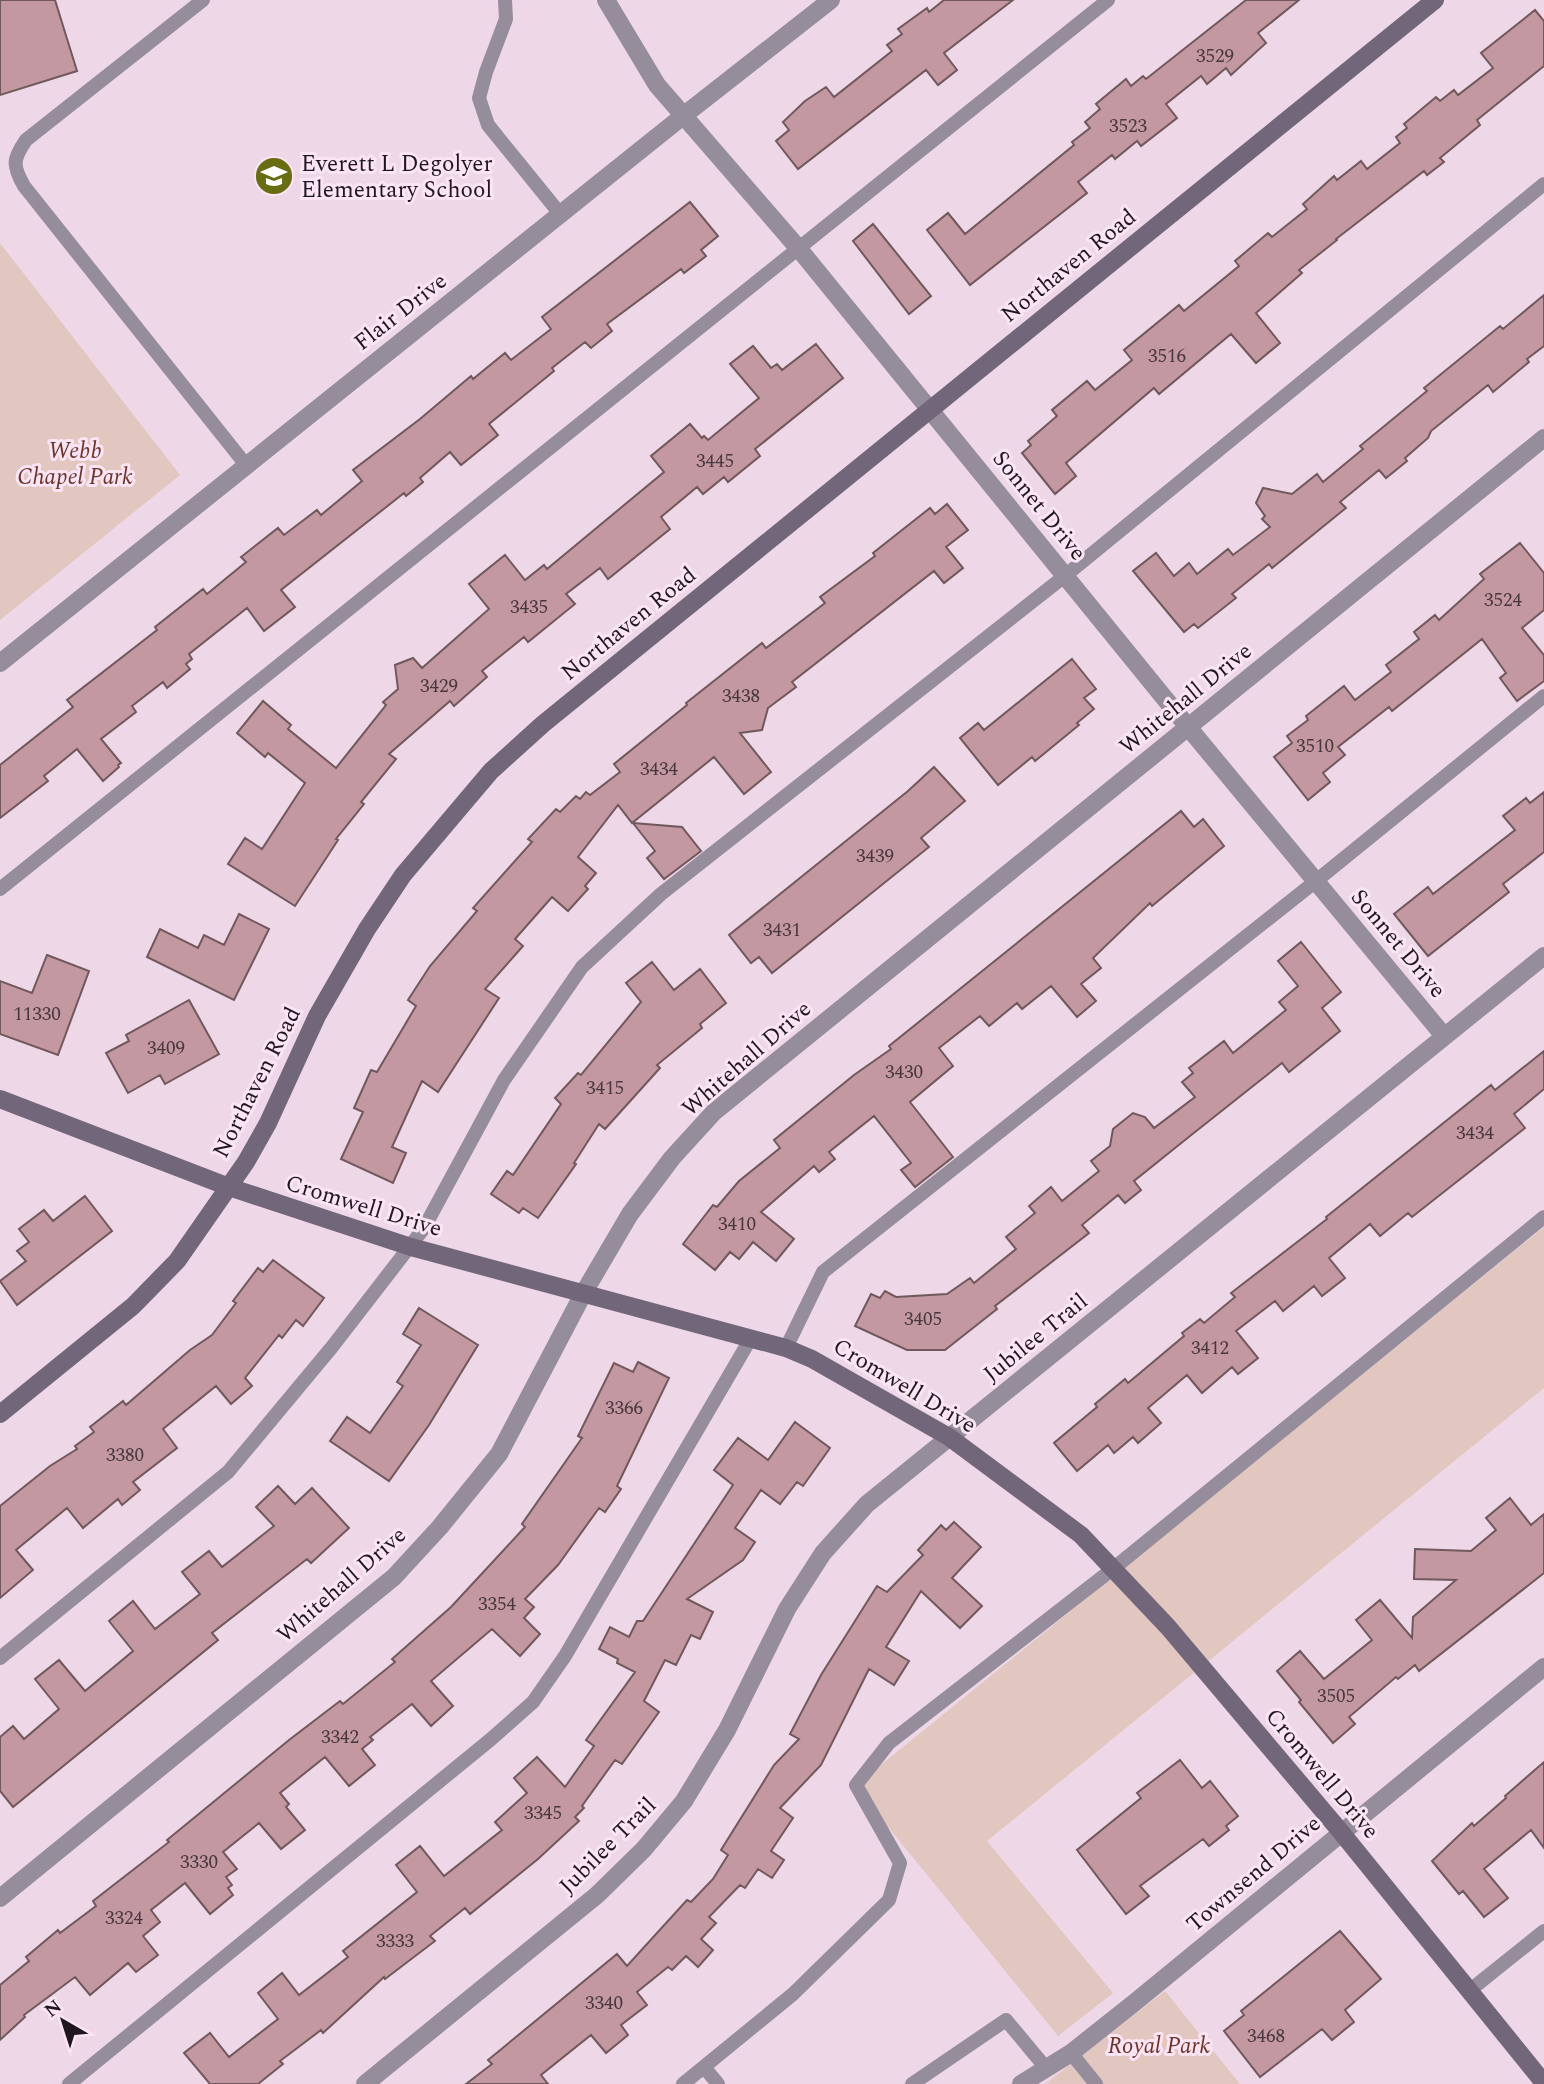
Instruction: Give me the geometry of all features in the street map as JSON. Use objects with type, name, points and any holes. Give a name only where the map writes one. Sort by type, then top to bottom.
[{"type":"street","name":"Sonnet Drive","points":[[606,0],[657,85],[799,249],[931,408],[1188,727],[1444,1036]]},
{"type":"street","name":"Flair Drive","points":[[0,663],[831,0]]},
{"type":"street","name":"Northaven Road","points":[[0,1414],[133,1306],[177,1261],[229,1187],[268,1123],[317,1016],[367,929],[403,875],[491,771],[543,724],[1435,0]]},
{"type":"street","name":"Whitehall Drive","points":[[0,1898],[394,1577],[440,1527],[499,1454],[583,1294],[630,1214],[673,1158],[714,1112],[1544,438]]},
{"type":"street","name":"Jubilee Trail","points":[[365,2084],[597,1895],[645,1849],[691,1790],[727,1730],[787,1609],[823,1553],[867,1504],[1544,956]]},
{"type":"street","name":"Cromwell Drive","points":[[0,1099],[229,1187],[411,1247],[786,1348],[812,1359],[949,1437],[1081,1535],[1114,1568],[1168,1627],[1341,1832],[1544,2083]]},
{"type":"street","name":"Townsend Drive","points":[[1021,2084],[1071,2053],[1544,1667]]},
{"type":"lane","points":[[202,0],[26,140],[15,156],[16,172],[24,186],[246,465]]},
{"type":"lane","points":[[505,0],[506,19],[486,72],[480,99],[488,125],[561,215]]},
{"type":"lane","points":[[0,890],[1108,0]]},
{"type":"lane","points":[[0,1658],[228,1472],[411,1247],[424,1228],[504,1080],[582,967],[662,894],[1066,575],[1544,184]]},
{"type":"lane","points":[[786,1348],[823,1272],[1316,881],[1544,696]]},
{"type":"lane","points":[[683,2084],[793,1994],[889,1900],[900,1863],[856,1785],[890,1742],[1114,1568],[1544,1217]]},
{"type":"lane","points":[[69,2084],[534,1702],[565,1656],[751,1338]]},
{"type":"lane","points":[[1469,1991],[1544,1931]]},
{"type":"lane","points":[[912,2084],[1006,2020],[1046,2068]]},
{"type":"lane","points":[[1071,2053],[1096,2084]]},
{"type":"lane","points":[[704,2067],[718,2084]]},
{"type":"green space","name":"Webb Chapel Park","points":[[0,243],[180,475],[0,620]]},
{"type":"green space","points":[[1544,1227],[1544,1388],[987,1841],[1113,1993],[1058,2036],[855,1786]]},
{"type":"green space","name":"Royal Park","points":[[1165,1991],[1240,2084],[1045,2084]]},
{"type":"building","points":[[0,0],[55,0],[77,71],[0,95]]},
{"type":"building","points":[[944,0],[1013,0],[944,53],[957,70],[938,85],[926,70],[798,169],[776,141],[789,130],[783,122],[805,101],[826,87],[834,97],[892,51],[887,45],[902,34],[898,29],[927,8],[929,12]]},
{"type":"building","points":[[1246,0],[1299,0],[1258,33],[1266,43],[1231,75],[1226,68],[1207,84],[1201,76],[1166,104],[1177,118],[1141,146],[1137,141],[1115,159],[1112,155],[1078,182],[1087,193],[970,285],[927,230],[948,213],[965,234],[1074,145],[1072,142],[1090,128],[1085,122],[1100,109],[1096,104],[1126,79],[1131,86],[1143,76],[1146,79]]},
{"type":"building","points":[[1535,10],[1544,21],[1544,66],[1477,120],[1480,125],[1440,158],[1444,162],[1427,175],[1424,171],[1336,239],[1299,270],[1302,273],[1256,313],[1280,343],[1256,363],[1231,334],[1159,394],[1154,388],[1066,463],[1076,476],[1055,494],[1022,453],[1031,445],[1028,441],[1057,416],[1052,410],[1087,381],[1095,390],[1132,360],[1124,350],[1179,305],[1184,311],[1239,266],[1235,261],[1268,233],[1272,237],[1307,209],[1303,204],[1334,176],[1337,180],[1361,161],[1367,169],[1400,143],[1396,137],[1407,128],[1404,124],[1436,97],[1440,101],[1454,90],[1458,95],[1493,68],[1481,53]]},
{"type":"building","points":[[690,202],[718,236],[701,250],[706,256],[684,273],[681,269],[607,324],[612,331],[591,348],[585,342],[552,368],[554,371],[489,424],[498,435],[461,465],[450,452],[420,478],[423,482],[406,496],[404,493],[281,590],[295,607],[264,631],[247,608],[189,654],[192,659],[186,664],[190,669],[167,688],[163,682],[132,706],[136,712],[101,739],[121,763],[103,781],[77,749],[44,776],[48,781],[0,818],[0,765],[73,707],[67,700],[157,630],[155,627],[203,589],[207,594],[246,562],[241,557],[278,528],[284,535],[317,510],[321,515],[362,481],[353,470],[471,376],[473,379],[505,353],[511,360],[551,329],[542,317]]},
{"type":"building","points":[[873,224],[931,296],[909,314],[853,241]]},
{"type":"building","points":[[1544,295],[1544,346],[1527,359],[1529,362],[1493,392],[1488,385],[1431,431],[1428,438],[1405,458],[1407,461],[1386,478],[1379,470],[1340,502],[1346,508],[1272,568],[1269,564],[1232,594],[1236,598],[1198,628],[1194,624],[1184,632],[1133,571],[1156,553],[1174,576],[1189,563],[1197,574],[1228,549],[1233,555],[1270,527],[1262,519],[1265,516],[1256,503],[1263,488],[1292,494],[1317,474],[1323,482],[1363,449],[1360,446],[1427,391],[1424,388],[1500,326],[1503,329]]},
{"type":"building","points":[[816,344],[843,378],[755,449],[760,456],[728,482],[724,477],[703,494],[697,487],[661,517],[670,529],[608,579],[600,568],[566,594],[575,604],[528,642],[524,637],[482,671],[487,677],[454,706],[450,701],[389,754],[396,759],[361,802],[364,804],[336,839],[338,840],[295,906],[228,864],[245,838],[262,849],[305,783],[268,753],[265,757],[237,733],[263,701],[291,725],[288,729],[336,768],[386,705],[383,702],[398,689],[395,665],[413,658],[422,668],[489,609],[469,584],[505,555],[525,580],[544,565],[547,569],[664,472],[651,456],[690,424],[702,438],[704,436],[708,440],[759,398],[730,364],[753,346],[771,368],[777,364],[782,370]]},
{"type":"building","points":[[947,504],[968,530],[946,547],[963,568],[944,583],[934,571],[792,682],[796,687],[768,708],[762,730],[740,733],[771,772],[744,794],[714,757],[632,823],[618,805],[578,857],[596,873],[585,886],[588,889],[568,911],[552,897],[515,939],[523,946],[485,989],[499,998],[438,1092],[422,1081],[392,1147],[406,1153],[393,1183],[341,1159],[363,1112],[354,1108],[371,1070],[377,1072],[416,1006],[408,1000],[430,966],[477,911],[473,908],[532,842],[528,839],[556,809],[560,812],[576,796],[580,799],[586,792],[590,795],[620,772],[614,764],[687,705],[686,703],[762,643],[766,648],[825,603],[820,597],[875,556],[873,553],[930,508],[935,514]]},
{"type":"building","points":[[1520,543],[1544,573],[1544,610],[1522,628],[1544,655],[1544,681],[1517,701],[1500,678],[1506,673],[1482,639],[1392,711],[1389,707],[1338,747],[1345,755],[1323,773],[1330,782],[1308,800],[1274,757],[1292,743],[1287,736],[1308,720],[1306,716],[1344,686],[1355,700],[1391,672],[1386,665],[1419,639],[1414,632],[1435,615],[1439,620],[1484,579],[1480,574]]},
{"type":"building","points":[[1072,659],[1096,689],[1084,698],[1094,709],[1035,761],[1032,757],[998,785],[960,738],[978,723],[984,730]]},
{"type":"building","points":[[934,767],[965,801],[921,838],[929,847],[772,973],[759,957],[751,963],[729,935]]},
{"type":"building","points":[[1544,792],[1544,852],[1503,884],[1509,892],[1428,956],[1394,914],[1428,887],[1433,894],[1515,830],[1503,816],[1526,798],[1530,803]]},
{"type":"building","points":[[1181,811],[1194,827],[1203,819],[1224,846],[1152,906],[1150,903],[1093,958],[1101,968],[1081,984],[1096,1001],[1077,1017],[1051,986],[1022,1009],[1017,1003],[989,1026],[980,1016],[939,1048],[953,1066],[910,1102],[953,1157],[915,1187],[901,1170],[911,1163],[874,1116],[829,1152],[835,1159],[819,1172],[814,1166],[761,1212],[794,1239],[776,1261],[753,1242],[739,1259],[730,1252],[715,1270],[683,1244],[713,1205],[717,1207],[739,1181],[780,1148],[774,1140],[854,1075],[891,1049],[889,1046]]},
{"type":"building","points":[[633,823],[682,827],[701,851],[664,879],[647,858],[655,851]]},
{"type":"building","points":[[239,914],[269,929],[234,1000],[147,957],[160,929],[198,948],[204,935],[224,945]]},
{"type":"building","points":[[1301,942],[1341,992],[1322,1008],[1340,1031],[1289,1072],[1282,1063],[1134,1181],[1141,1190],[1125,1203],[1118,1195],[1082,1225],[1089,1233],[995,1306],[997,1309],[945,1350],[907,1350],[855,1326],[871,1294],[880,1298],[885,1291],[896,1297],[947,1294],[970,1278],[974,1283],[1016,1249],[1006,1237],[1035,1213],[1029,1206],[1051,1187],[1062,1201],[1099,1171],[1091,1161],[1110,1146],[1113,1129],[1133,1113],[1145,1117],[1154,1128],[1195,1097],[1182,1082],[1193,1073],[1189,1068],[1224,1041],[1233,1053],[1286,1010],[1279,1002],[1298,986],[1278,961]]},
{"type":"building","points":[[47,955],[89,971],[58,1055],[0,1034],[0,981],[32,993]]},
{"type":"building","points":[[652,962],[674,990],[700,969],[726,1003],[700,1024],[702,1028],[657,1065],[660,1068],[605,1129],[599,1124],[574,1163],[576,1164],[538,1218],[523,1208],[519,1213],[491,1194],[507,1171],[513,1175],[561,1104],[555,1098],[578,1073],[581,1075],[641,1002],[626,983]]},
{"type":"building","points":[[189,1000],[219,1054],[165,1084],[160,1075],[128,1093],[106,1053],[129,1041],[126,1035]]},
{"type":"building","points":[[1544,1051],[1544,1089],[1514,1114],[1525,1128],[1412,1217],[1408,1213],[1380,1236],[1370,1224],[1329,1258],[1345,1278],[1322,1296],[1314,1286],[1283,1311],[1275,1301],[1236,1331],[1258,1358],[1238,1374],[1232,1367],[1202,1393],[1187,1375],[1148,1408],[1161,1423],[1138,1443],[1133,1437],[1114,1453],[1108,1445],[1077,1471],[1054,1443],[1097,1407],[1095,1404],[1125,1379],[1128,1383],[1200,1319],[1204,1323],[1235,1297],[1231,1293],[1327,1219],[1326,1217],[1491,1085],[1495,1090]]},
{"type":"building","points":[[85,1196],[112,1231],[17,1305],[0,1281],[26,1261],[17,1251],[29,1242],[19,1229],[44,1210],[53,1221]]},
{"type":"building","points":[[273,1260],[324,1298],[303,1326],[296,1320],[282,1338],[279,1335],[245,1378],[252,1386],[231,1404],[216,1386],[163,1429],[177,1448],[133,1482],[140,1490],[122,1505],[118,1499],[83,1528],[67,1508],[16,1550],[33,1570],[0,1598],[0,1506],[50,1466],[77,1449],[75,1446],[94,1432],[90,1427],[123,1401],[126,1405],[190,1350],[212,1335],[258,1268],[263,1272]]},
{"type":"building","points":[[419,1308],[478,1345],[429,1425],[389,1481],[330,1441],[347,1417],[370,1433],[403,1386],[397,1382],[421,1345],[403,1334]]},
{"type":"building","points":[[638,1362],[669,1378],[617,1486],[621,1489],[605,1512],[599,1508],[558,1565],[525,1599],[534,1607],[524,1618],[540,1634],[520,1656],[492,1629],[431,1681],[453,1706],[431,1726],[412,1704],[370,1737],[373,1740],[362,1749],[375,1765],[349,1786],[325,1757],[280,1793],[289,1804],[286,1807],[305,1830],[281,1849],[259,1823],[223,1852],[237,1869],[226,1877],[232,1885],[228,1888],[233,1895],[210,1914],[185,1883],[151,1910],[160,1922],[143,1936],[158,1955],[136,1972],[128,1963],[90,1995],[75,1977],[24,2015],[25,2017],[0,2040],[0,1985],[29,1961],[26,1957],[58,1930],[60,1933],[96,1906],[93,1901],[169,1842],[167,1840],[289,1740],[340,1701],[343,1704],[395,1662],[392,1659],[451,1607],[525,1527],[522,1524],[582,1438],[578,1436],[614,1363],[633,1372]]},
{"type":"building","points":[[795,1422],[830,1448],[803,1486],[797,1482],[780,1504],[761,1490],[735,1528],[755,1542],[743,1560],[687,1599],[713,1612],[700,1639],[691,1635],[676,1665],[665,1660],[644,1701],[659,1712],[622,1764],[615,1760],[582,1806],[584,1808],[575,1817],[579,1821],[538,1859],[470,1914],[465,1908],[430,1936],[435,1941],[385,1979],[384,1977],[323,2033],[321,2030],[280,2061],[283,2064],[258,2084],[210,2084],[184,2053],[210,2033],[229,2057],[278,2019],[258,1993],[282,1973],[299,1995],[348,1957],[343,1951],[417,1892],[396,1865],[420,1846],[444,1876],[502,1830],[495,1822],[527,1793],[514,1778],[537,1757],[565,1787],[594,1746],[586,1740],[635,1672],[617,1663],[618,1659],[599,1649],[610,1627],[629,1637],[637,1621],[643,1621],[733,1485],[714,1470],[738,1438],[768,1460]]},
{"type":"building","points":[[278,1486],[295,1504],[312,1488],[349,1528],[311,1563],[307,1559],[212,1633],[218,1640],[13,1807],[0,1791],[0,1737],[13,1726],[24,1739],[59,1709],[35,1679],[59,1660],[85,1691],[133,1651],[109,1621],[133,1601],[155,1629],[200,1594],[182,1572],[209,1551],[222,1567],[274,1526],[256,1507]]},
{"type":"building","points":[[1510,1498],[1531,1525],[1544,1514],[1544,1573],[1419,1671],[1415,1665],[1398,1679],[1396,1677],[1349,1717],[1355,1724],[1333,1743],[1277,1671],[1300,1651],[1324,1679],[1372,1640],[1356,1620],[1380,1600],[1412,1638],[1413,1617],[1456,1580],[1414,1579],[1415,1549],[1471,1551],[1496,1530],[1486,1518]]},
{"type":"building","points":[[954,1522],[981,1547],[952,1578],[982,1606],[960,1628],[921,1591],[886,1647],[909,1661],[894,1685],[869,1669],[821,1765],[780,1808],[793,1818],[771,1851],[784,1860],[772,1878],[758,1869],[745,1888],[740,1885],[709,1917],[716,1923],[701,1939],[713,1950],[698,1967],[686,1956],[672,1970],[668,1967],[637,1992],[647,2005],[621,2025],[628,2035],[606,2053],[591,2035],[541,2075],[548,2084],[466,2084],[492,2064],[488,2060],[617,1954],[627,1966],[687,1900],[691,1902],[713,1879],[728,1855],[721,1850],[774,1765],[799,1739],[790,1734],[821,1675],[877,1586],[887,1592],[923,1555],[918,1550],[941,1525],[946,1530]]},
{"type":"building","points":[[1180,1760],[1202,1788],[1210,1781],[1238,1816],[1226,1826],[1229,1830],[1209,1846],[1203,1839],[1140,1886],[1149,1896],[1126,1914],[1077,1850],[1141,1798],[1137,1793]]},
{"type":"building","points":[[1544,1762],[1544,1848],[1531,1830],[1484,1869],[1508,1898],[1484,1917],[1463,1891],[1459,1894],[1432,1861]]},
{"type":"building","points":[[1340,1931],[1381,1979],[1345,2010],[1354,2022],[1332,2040],[1322,2029],[1260,2077],[1224,2031],[1244,2015],[1241,2011]]},
{"type":"place","name":"Everett L Degolyer Elementary School","points":[[274,176]]}]
